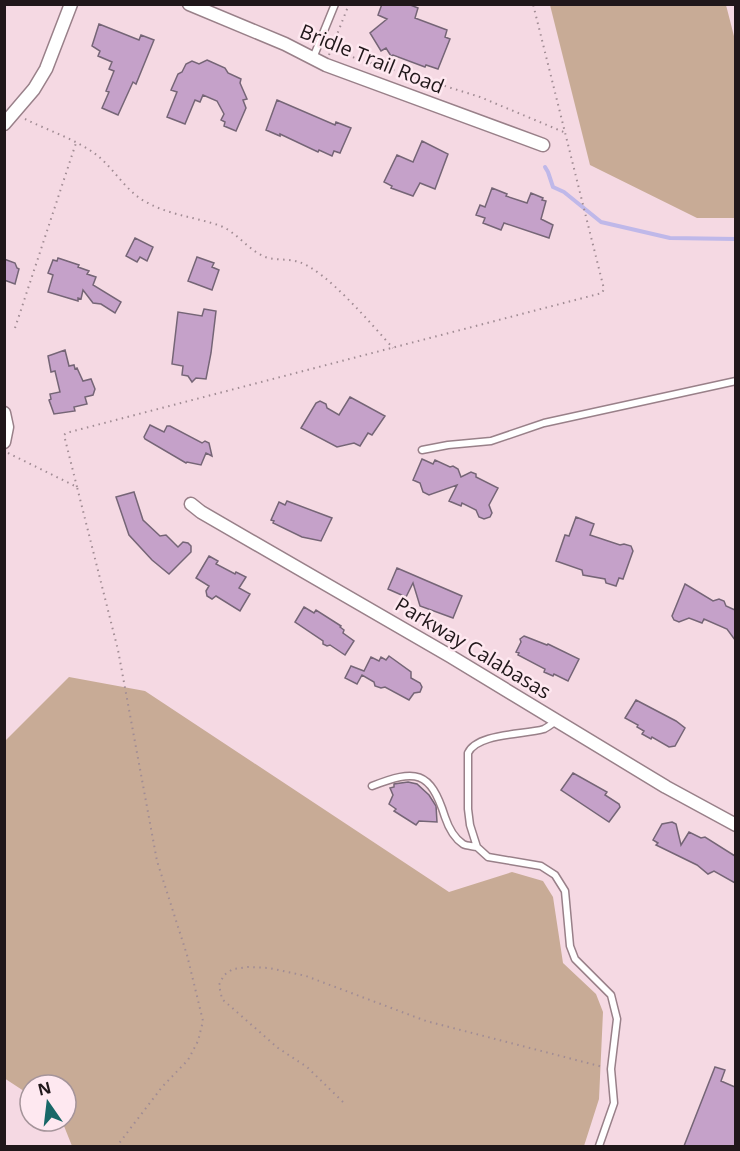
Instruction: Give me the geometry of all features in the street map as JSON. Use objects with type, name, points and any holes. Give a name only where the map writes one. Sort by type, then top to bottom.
[{"type":"street","points":[[4,124],[34,88],[46,69],[71,4]]},
{"type":"street","name":"Bridle Trail Road","points":[[189,4],[285,44],[326,65],[543,145]]},
{"type":"street","points":[[4,413],[7,426],[4,442]]},
{"type":"street","name":"Parkway Calabasas","points":[[191,504],[201,512],[440,650],[666,787],[735,825]]},
{"type":"lane","points":[[313,58],[335,4]]},
{"type":"lane","points":[[422,450],[491,441],[544,423],[735,381]]},
{"type":"lane","points":[[556,721],[546,728],[484,740],[471,746],[468,753],[468,809],[477,847],[488,857],[541,866],[555,875],[565,891],[570,946],[575,959],[611,995],[617,1019],[611,1069],[614,1103],[598,1146]]},
{"type":"lane","points":[[372,786],[409,775],[421,777],[431,784],[436,792],[447,825],[453,834],[463,844],[477,847]]},
{"type":"path","points":[[326,65],[349,4]]},
{"type":"path","points":[[117,1146],[162,1087],[188,1060],[198,1041],[203,1021],[187,955],[157,861],[118,650],[64,435],[602,293],[604,289],[533,4]]},
{"type":"path","points":[[330,50],[480,96],[566,133]]},
{"type":"path","points":[[14,114],[75,143],[100,158],[135,196],[147,203],[180,216],[219,225],[234,233],[264,257],[298,262],[315,270],[354,306],[393,348]]},
{"type":"path","points":[[15,328],[75,143]]},
{"type":"path","points":[[4,451],[77,487]]},
{"type":"path","points":[[343,1102],[307,1066],[278,1048],[222,999],[219,985],[224,975],[233,969],[248,967],[269,968],[306,976],[426,1021],[588,1065],[611,1069]]},
{"type":"shaded area","points":[[550,5],[726,5],[736,44],[735,218],[697,218],[590,165]]},
{"type":"shaded area","points":[[69,677],[145,691],[449,892],[512,872],[543,881],[553,897],[563,963],[596,994],[603,1012],[599,1099],[584,1146],[72,1146],[67,1133],[78,1133],[78,1073],[18,1073],[18,1087],[4,1078],[5,741]]},
{"type":"building","points":[[382,4],[408,4],[418,8],[415,18],[447,30],[445,37],[450,39],[438,69],[391,56],[386,48],[381,51],[370,33],[387,19],[378,15]]},
{"type":"building","points":[[99,24],[139,40],[141,35],[154,40],[136,84],[133,82],[118,115],[102,108],[114,71],[109,69],[112,62],[98,56],[100,51],[92,46]]},
{"type":"building","points":[[207,60],[241,79],[240,83],[247,99],[243,100],[246,108],[236,131],[224,126],[225,122],[221,120],[224,114],[217,101],[203,95],[200,102],[195,100],[185,124],[167,117],[177,92],[171,90],[178,74],[182,72],[186,64],[192,61],[199,64]]},
{"type":"building","points":[[277,100],[335,125],[336,122],[351,128],[340,153],[334,151],[332,156],[319,150],[318,152],[266,130]]},
{"type":"building","points":[[422,141],[448,154],[435,189],[420,183],[413,196],[391,188],[392,186],[384,182],[397,155],[413,162]]},
{"type":"building","points":[[492,188],[507,194],[506,196],[527,203],[531,193],[543,198],[542,200],[546,201],[541,219],[553,225],[549,238],[504,223],[501,230],[483,223],[485,218],[476,215],[480,205],[485,207]]},
{"type":"building","points":[[135,238],[153,247],[147,261],[140,257],[137,262],[126,256]]},
{"type":"building","points":[[197,257],[214,263],[212,267],[219,270],[212,290],[188,281]]},
{"type":"building","points":[[58,258],[79,265],[78,267],[89,271],[87,274],[96,277],[93,285],[121,302],[115,313],[101,304],[93,303],[83,290],[81,299],[78,298],[78,301],[48,292],[53,275],[48,273],[53,260],[57,261]]},
{"type":"building","points":[[4,259],[15,263],[19,269],[15,284],[4,280]]},
{"type":"building","points":[[204,309],[216,311],[211,353],[206,379],[196,378],[192,382],[188,376],[182,375],[183,366],[172,364],[178,312],[202,316]]},
{"type":"building","points":[[65,350],[69,366],[74,365],[75,369],[77,368],[83,381],[91,379],[95,389],[93,395],[85,397],[87,404],[74,407],[75,411],[54,414],[49,400],[51,399],[50,394],[60,392],[55,371],[51,372],[48,356]]},
{"type":"building","points":[[350,397],[385,416],[372,435],[368,433],[360,446],[354,443],[337,447],[301,428],[316,403],[320,401],[326,404],[327,408],[339,415]]},
{"type":"building","points":[[150,425],[164,432],[167,426],[170,426],[202,443],[205,441],[209,443],[212,456],[206,453],[201,465],[186,463],[145,439]]},
{"type":"building","points":[[422,459],[433,464],[435,460],[450,467],[453,466],[458,469],[461,477],[471,472],[498,488],[489,505],[492,513],[490,517],[484,519],[479,517],[476,510],[462,503],[461,506],[449,501],[457,485],[429,495],[423,492],[420,483],[413,480]]},
{"type":"building","points":[[134,492],[143,520],[160,536],[166,535],[178,547],[183,542],[191,546],[191,552],[169,574],[152,560],[129,535],[116,497]]},
{"type":"building","points":[[287,501],[332,518],[321,541],[302,537],[273,523],[274,521],[271,520],[279,502],[285,505]]},
{"type":"building","points":[[576,517],[594,524],[590,535],[620,545],[631,546],[633,551],[623,579],[619,578],[616,586],[606,583],[605,579],[583,575],[582,570],[556,561],[565,535],[569,536]]},
{"type":"building","points":[[209,556],[218,561],[216,564],[246,577],[239,588],[250,594],[240,611],[216,596],[212,599],[207,596],[206,591],[209,586],[196,578]]},
{"type":"building","points":[[397,568],[462,596],[453,618],[420,606],[413,583],[406,597],[388,589]]},
{"type":"building","points":[[685,584],[713,601],[719,599],[724,601],[726,606],[735,610],[735,640],[727,629],[704,619],[702,623],[689,618],[679,622],[674,620],[672,616]]},
{"type":"building","points":[[304,607],[314,613],[316,610],[341,626],[343,633],[354,641],[345,655],[330,645],[323,644],[323,641],[295,622]]},
{"type":"building","points":[[524,636],[548,644],[579,659],[568,681],[544,672],[545,669],[518,655],[519,653],[516,652],[521,642],[520,639]]},
{"type":"building","points":[[389,656],[411,672],[411,678],[420,683],[422,687],[420,692],[414,693],[409,700],[385,687],[375,686],[374,682],[362,675],[357,684],[345,678],[351,666],[364,671],[371,657],[379,661],[381,657],[386,660]]},
{"type":"building","points":[[636,700],[685,728],[675,746],[669,747],[642,734],[644,731],[637,727],[638,725],[625,718]]},
{"type":"building","points":[[573,773],[607,792],[605,795],[619,804],[620,807],[609,822],[561,790]]},
{"type":"building","points":[[408,782],[417,784],[429,795],[436,806],[437,822],[419,821],[416,825],[394,811],[396,809],[389,804],[393,795],[390,788],[394,787],[394,784]]},
{"type":"building","points":[[672,822],[676,824],[681,845],[689,832],[701,838],[705,837],[735,856],[735,883],[714,871],[708,874],[697,865],[656,845],[658,843],[653,840],[662,824]]},
{"type":"building","points":[[715,1067],[725,1070],[721,1081],[735,1087],[735,1146],[684,1146]]},
{"type":"waterway","points":[[545,167],[553,187],[564,192],[601,222],[670,238],[736,239]]}]
